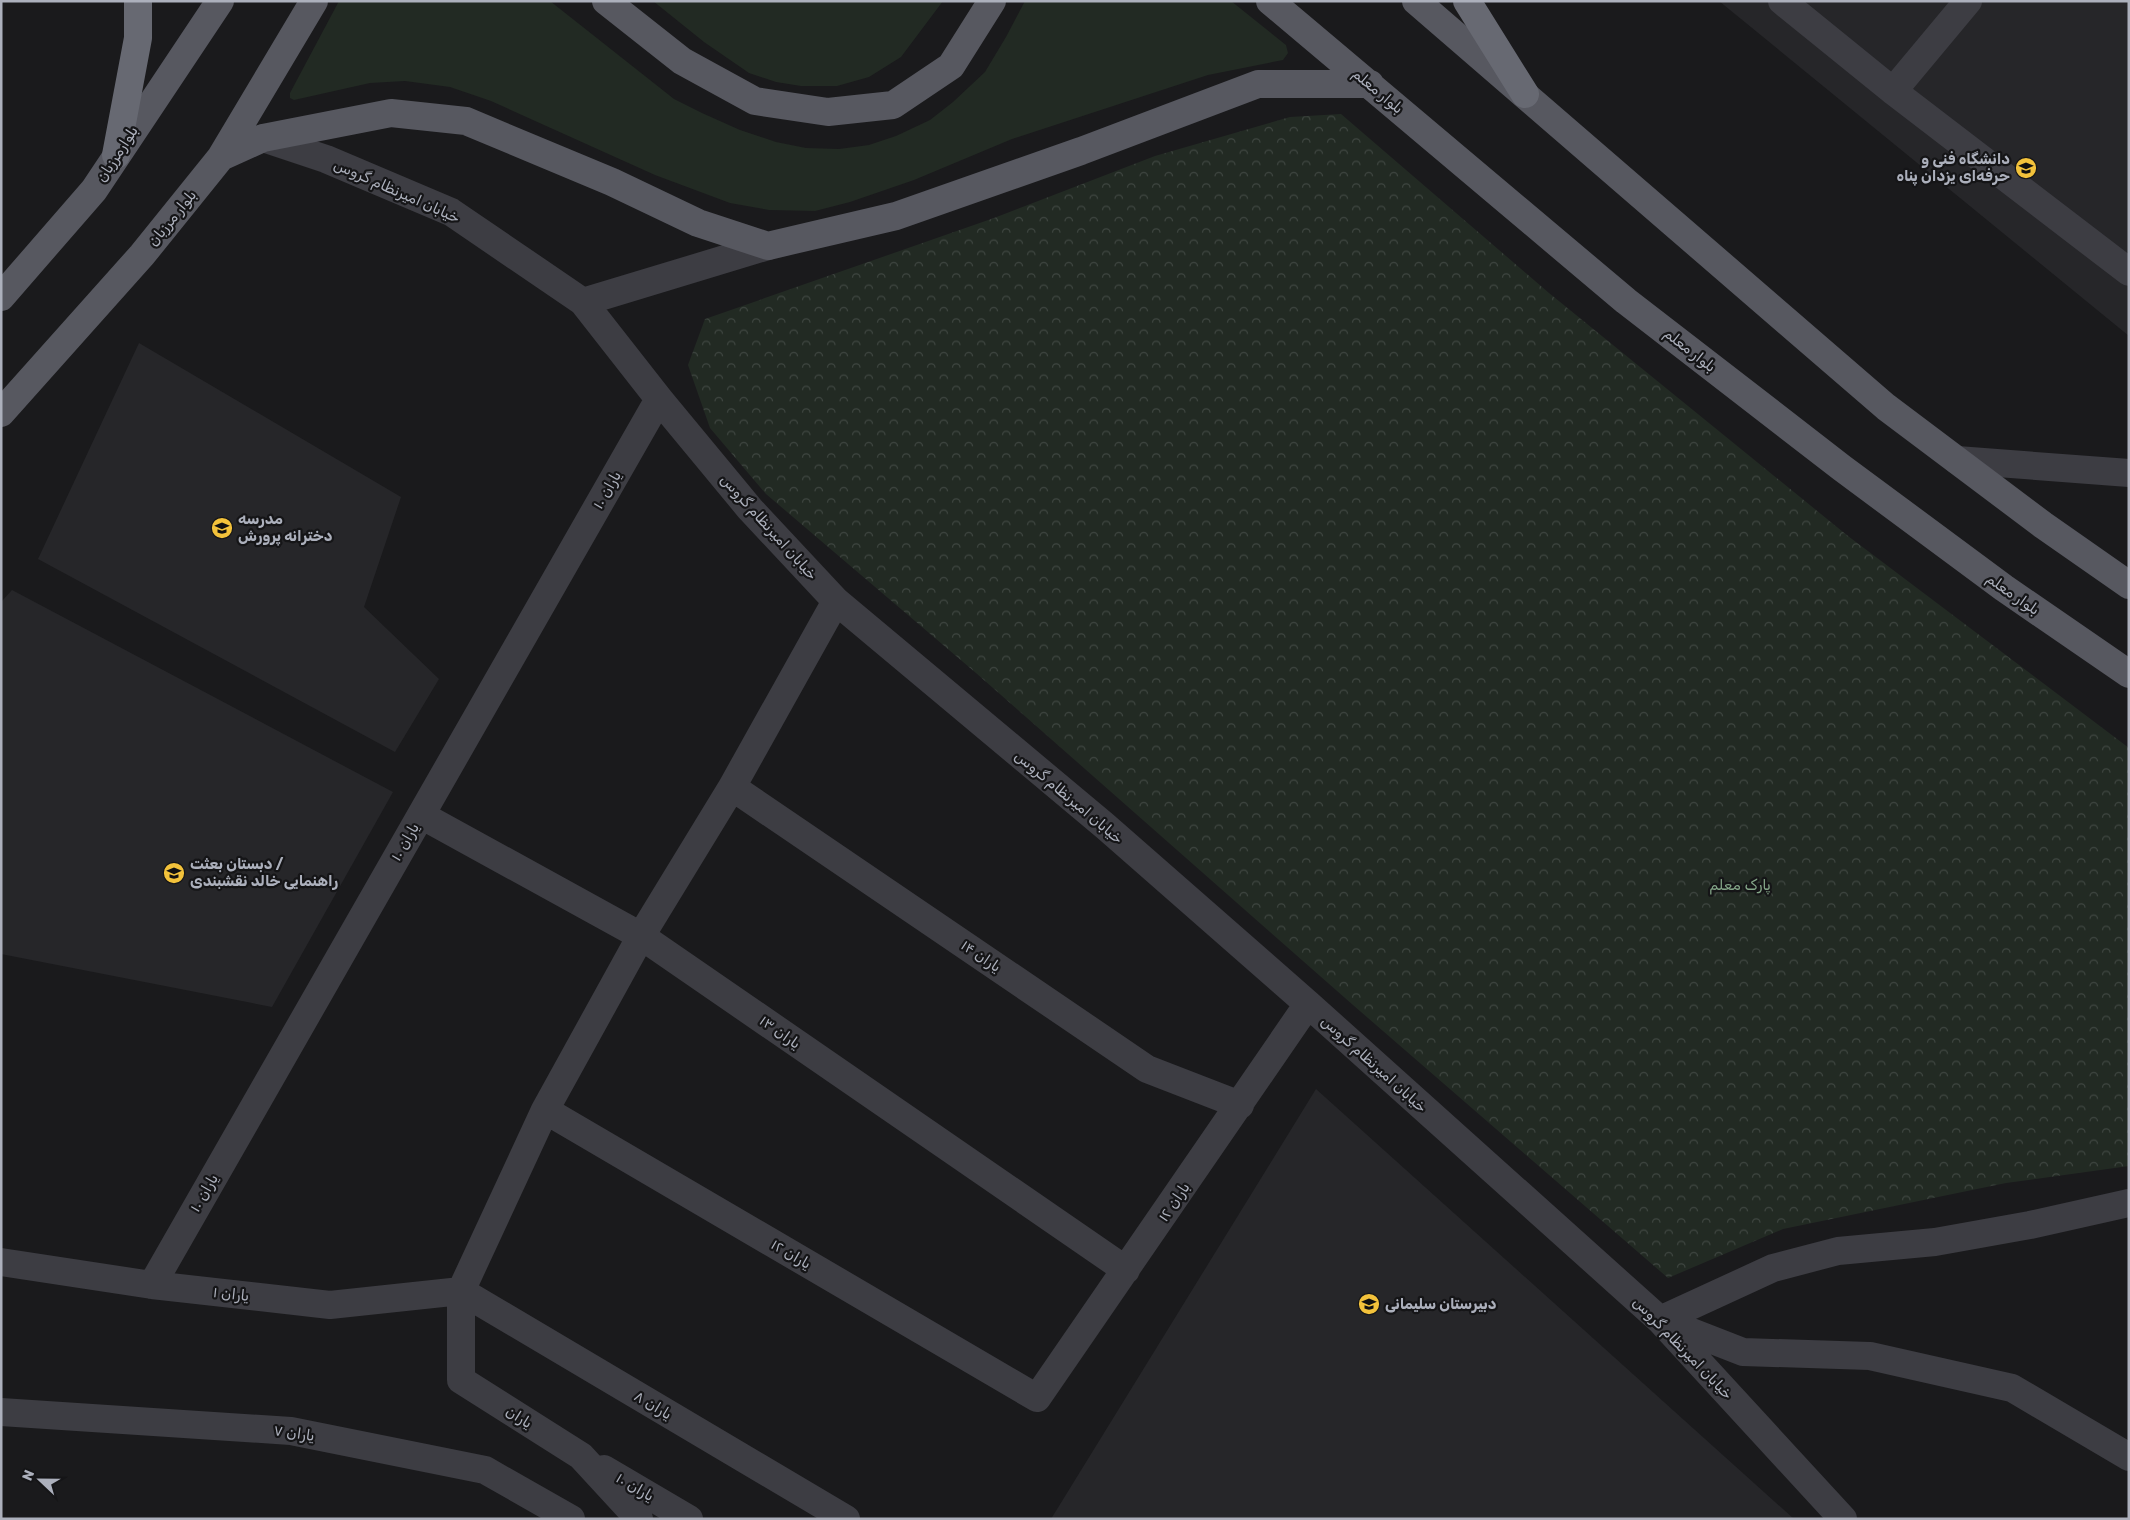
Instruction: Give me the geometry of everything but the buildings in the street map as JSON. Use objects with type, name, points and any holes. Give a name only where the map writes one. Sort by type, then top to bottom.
[{"type":"highway","points":[[116,155],[138,38],[138,1]]},
{"type":"highway","points":[[1467,1],[1525,94]]},
{"type":"main road","name":"بلوارمرزبان","points":[[1,297],[94,190],[220,1]]},
{"type":"main road","name":"بلوار مرزبان","points":[[1,413],[142,255],[221,157],[314,1]]},
{"type":"main road","points":[[606,1],[682,61],[755,101],[828,112],[892,105],[951,66],[992,1]]},
{"type":"main road","name":"بلوار معلم","points":[[1270,1],[1626,302],[1842,468],[2004,588],[2129,674]]},
{"type":"main road","points":[[1416,1],[1886,407],[2129,585]]},
{"type":"main road","points":[[221,157],[263,138],[391,113],[466,121],[612,182],[698,223],[768,246],[896,216],[1081,151],[1258,84],[1370,84]]},
{"type":"street","points":[[1782,1],[1894,91],[2129,272]]},
{"type":"street","points":[[1894,91],[1968,1]]},
{"type":"street","name":"خیابان امیرنظام گروس","points":[[263,138],[326,159],[451,212],[583,302],[659,399],[750,509],[836,601],[1104,826],[1308,1004],[1660,1320],[1843,1519]]},
{"type":"street","points":[[583,302],[768,246]]},
{"type":"street","name":"یاران ۱۰","points":[[152,1285],[659,399]]},
{"type":"street","points":[[1957,460],[2129,473]]},
{"type":"street","points":[[461,1291],[545,1110],[641,936],[732,787],[836,601]]},
{"type":"street","name":"یاران ۱۴","points":[[732,787],[1147,1069],[1240,1105]]},
{"type":"street","name":"یاران ۱۳","points":[[421,815],[641,936],[1126,1270]]},
{"type":"street","name":"باران ۱۲","points":[[1037,1398],[1308,1004]]},
{"type":"street","name":"یاران ۱۲","points":[[545,1110],[1037,1398]]},
{"type":"street","points":[[1660,1320],[1773,1268],[1838,1252],[1935,1242],[2030,1225],[2129,1202]]},
{"type":"street","name":"یاران ۱","points":[[1,1262],[152,1285],[330,1305],[461,1291]]},
{"type":"street","name":"یاران","points":[[461,1291],[461,1380],[582,1456],[639,1519]]},
{"type":"street","name":"یاران ۸","points":[[461,1291],[846,1519]]},
{"type":"street","points":[[1660,1320],[1743,1352],[1870,1356],[2012,1388],[2129,1457]]},
{"type":"street","name":"یاران ۷","points":[[1,1412],[292,1431],[485,1470],[571,1519]]},
{"type":"street","name":"یاران ۱۰","points":[[582,1456],[689,1519]]},
{"type":"shaded area","name":"دانشگاه فنی و حرفه‌ای یزدان پناه","points":[[1719,1],[2129,1],[2129,336]]},
{"type":"shaded area","name":"مدرسه دخترانه پرورش","points":[[139,343],[401,497],[364,607],[439,679],[395,752],[38,559]]},
{"type":"shaded area","name":"دبستان بعثت / راهنمایی خالد نقشبندی","points":[[12,590],[393,792],[272,1007],[1,954],[1,602]]},
{"type":"shaded area","name":"دبیرستان سلیمانی","points":[[1316,1089],[1794,1519],[1051,1519]]},
{"type":"green space","points":[[339,1],[550,1],[674,99],[740,130],[776,142],[806,148],[839,149],[869,145],[896,136],[930,120],[953,102],[985,72],[1025,1],[1231,1],[1286,45],[1288,53],[1283,60],[1208,75],[1012,139],[914,180],[850,202],[815,211],[769,210],[730,203],[655,175],[491,101],[450,87],[405,81],[370,83],[294,100],[290,98],[290,93]]},
{"type":"green space","points":[[653,1],[943,1],[901,57],[869,77],[837,86],[801,86],[776,82],[749,73],[704,42]]},
{"type":"green space","name":"پارک معلم","points":[[1341,114],[1549,293],[1848,536],[2129,748],[2129,1166],[2006,1183],[1783,1229],[1668,1278],[1353,1005],[976,673],[766,494],[710,428],[688,365],[705,319],[994,218],[1155,156],[1290,117]]},
{"type":"place","name":"دانشگاه فنی و حرفه‌ای یزدان پناه","points":[[2026,168]]},
{"type":"place","name":"مدرسه دخترانه پرورش","points":[[222,528]]},
{"type":"place","name":"دبستان بعثت / راهنمایی خالد نقشبندی","points":[[174,873]]},
{"type":"place","name":"دبیرستان سلیمانی","points":[[1369,1304]]}]
